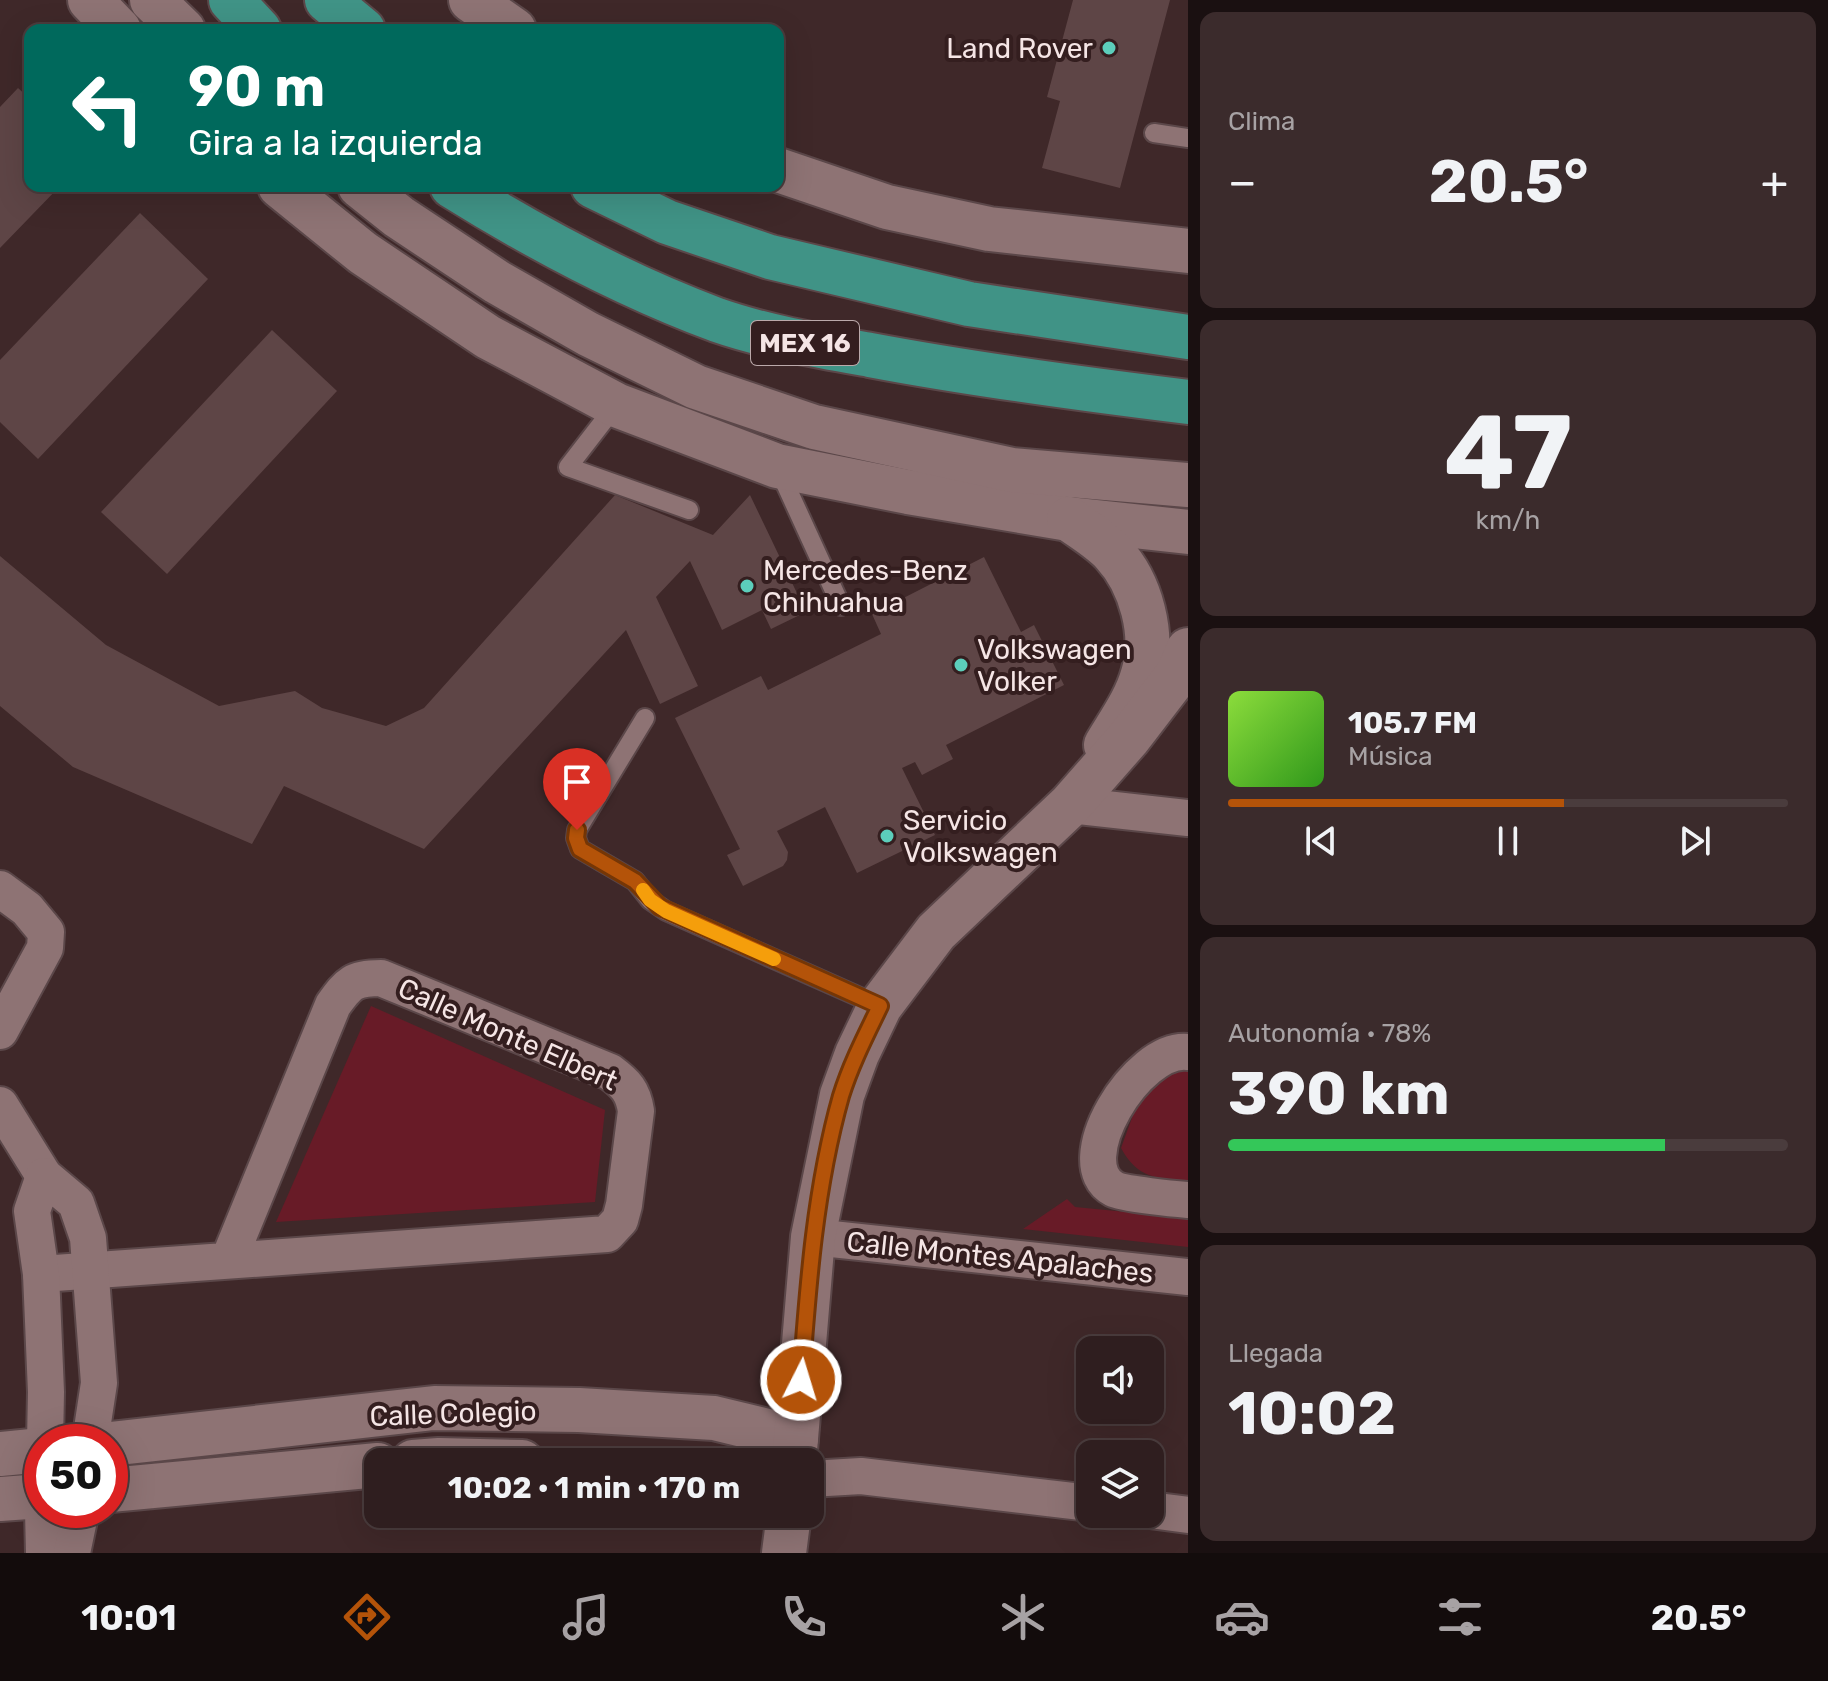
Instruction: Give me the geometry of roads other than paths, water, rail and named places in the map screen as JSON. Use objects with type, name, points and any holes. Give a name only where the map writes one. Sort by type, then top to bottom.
[{"type":"highway","points":[[231,0],[253,24]]},
{"type":"highway","points":[[327,0],[356,24]]},
{"type":"highway","name":"MEX 16","points":[[462,192],[531,235],[621,280],[719,320],[796,341],[951,370],[1188,402]]},
{"type":"highway","points":[[605,192],[667,222],[770,257],[969,304],[1188,337]]},
{"type":"street","points":[[90,0],[113,24]]},
{"type":"street","points":[[146,0],[159,24]]},
{"type":"street","points":[[152,0],[177,24]]},
{"type":"street","points":[[471,0],[505,24]]},
{"type":"street","points":[[784,172],[887,207],[989,229],[1188,251]]},
{"type":"street","points":[[287,192],[363,253],[488,337],[616,405],[777,466],[1069,519],[1188,532]]},
{"type":"street","points":[[368,192],[399,217],[497,282],[588,334],[696,387],[814,427],[1012,470],[1188,485]]},
{"type":"street","points":[[1069,519],[1113,553],[1133,581],[1143,610],[1147,643],[1144,673],[1132,702],[1070,805]]},
{"type":"street","points":[[795,1448],[813,1237],[842,1095],[880,1006],[936,932],[1070,805],[1128,739],[1185,661]]},
{"type":"street","points":[[1070,805],[1188,818]]},
{"type":"street","points":[[0,889],[27,909],[46,932],[45,948],[0,1031]]},
{"type":"street","name":"Calle Monte Elbert","points":[[41,1274],[607,1234],[620,1220],[624,1205],[636,1111],[634,1097],[628,1085],[610,1072],[381,978],[362,978],[348,985],[333,1005],[229,1259]]},
{"type":"street","points":[[1188,1052],[1178,1050],[1136,1077],[1107,1122],[1098,1157],[1100,1169],[1114,1189],[1188,1200]]},
{"type":"street","points":[[0,1105],[44,1176],[76,1203],[88,1238],[99,1383],[93,1424]]},
{"type":"street","points":[[44,1176],[32,1211],[41,1274],[45,1424]]},
{"type":"street","name":"Calle Montes Apalaches","points":[[813,1237],[1188,1277]]},
{"type":"street","name":"Calle Colegio","points":[[128,1442],[434,1408],[579,1410],[714,1418],[790,1448]]},
{"type":"street","points":[[0,1454],[24,1452]]},
{"type":"street","points":[[824,1461],[861,1476]]},
{"type":"street","name":"Calle Colegio","points":[[128,1488],[364,1466]]},
{"type":"street","points":[[824,1478],[861,1476],[1076,1501]]},
{"type":"street","points":[[0,1499],[24,1497]]},
{"type":"street","points":[[1164,1512],[1188,1515]]},
{"type":"street","points":[[43,1528],[44,1553]]},
{"type":"street","points":[[72,1553],[77,1528]]},
{"type":"street","points":[[784,1553],[787,1528]]},
{"type":"lane","points":[[1154,133],[1188,138]]},
{"type":"lane","points":[[616,405],[568,467],[689,510]]},
{"type":"lane","points":[[777,466],[841,606]]},
{"type":"lane","points":[[645,718],[577,830],[580,849],[635,881],[650,900],[666,911],[880,1006]]},
{"type":"place","name":"Land Rover","points":[[1109,48]]},
{"type":"place","name":"Mercedes-Benz Chihuahua","points":[[747,586]]},
{"type":"place","name":"Volkswagen Volker","points":[[961,665]]},
{"type":"place","name":"Servicio Volkswagen","points":[[887,836]]}]
